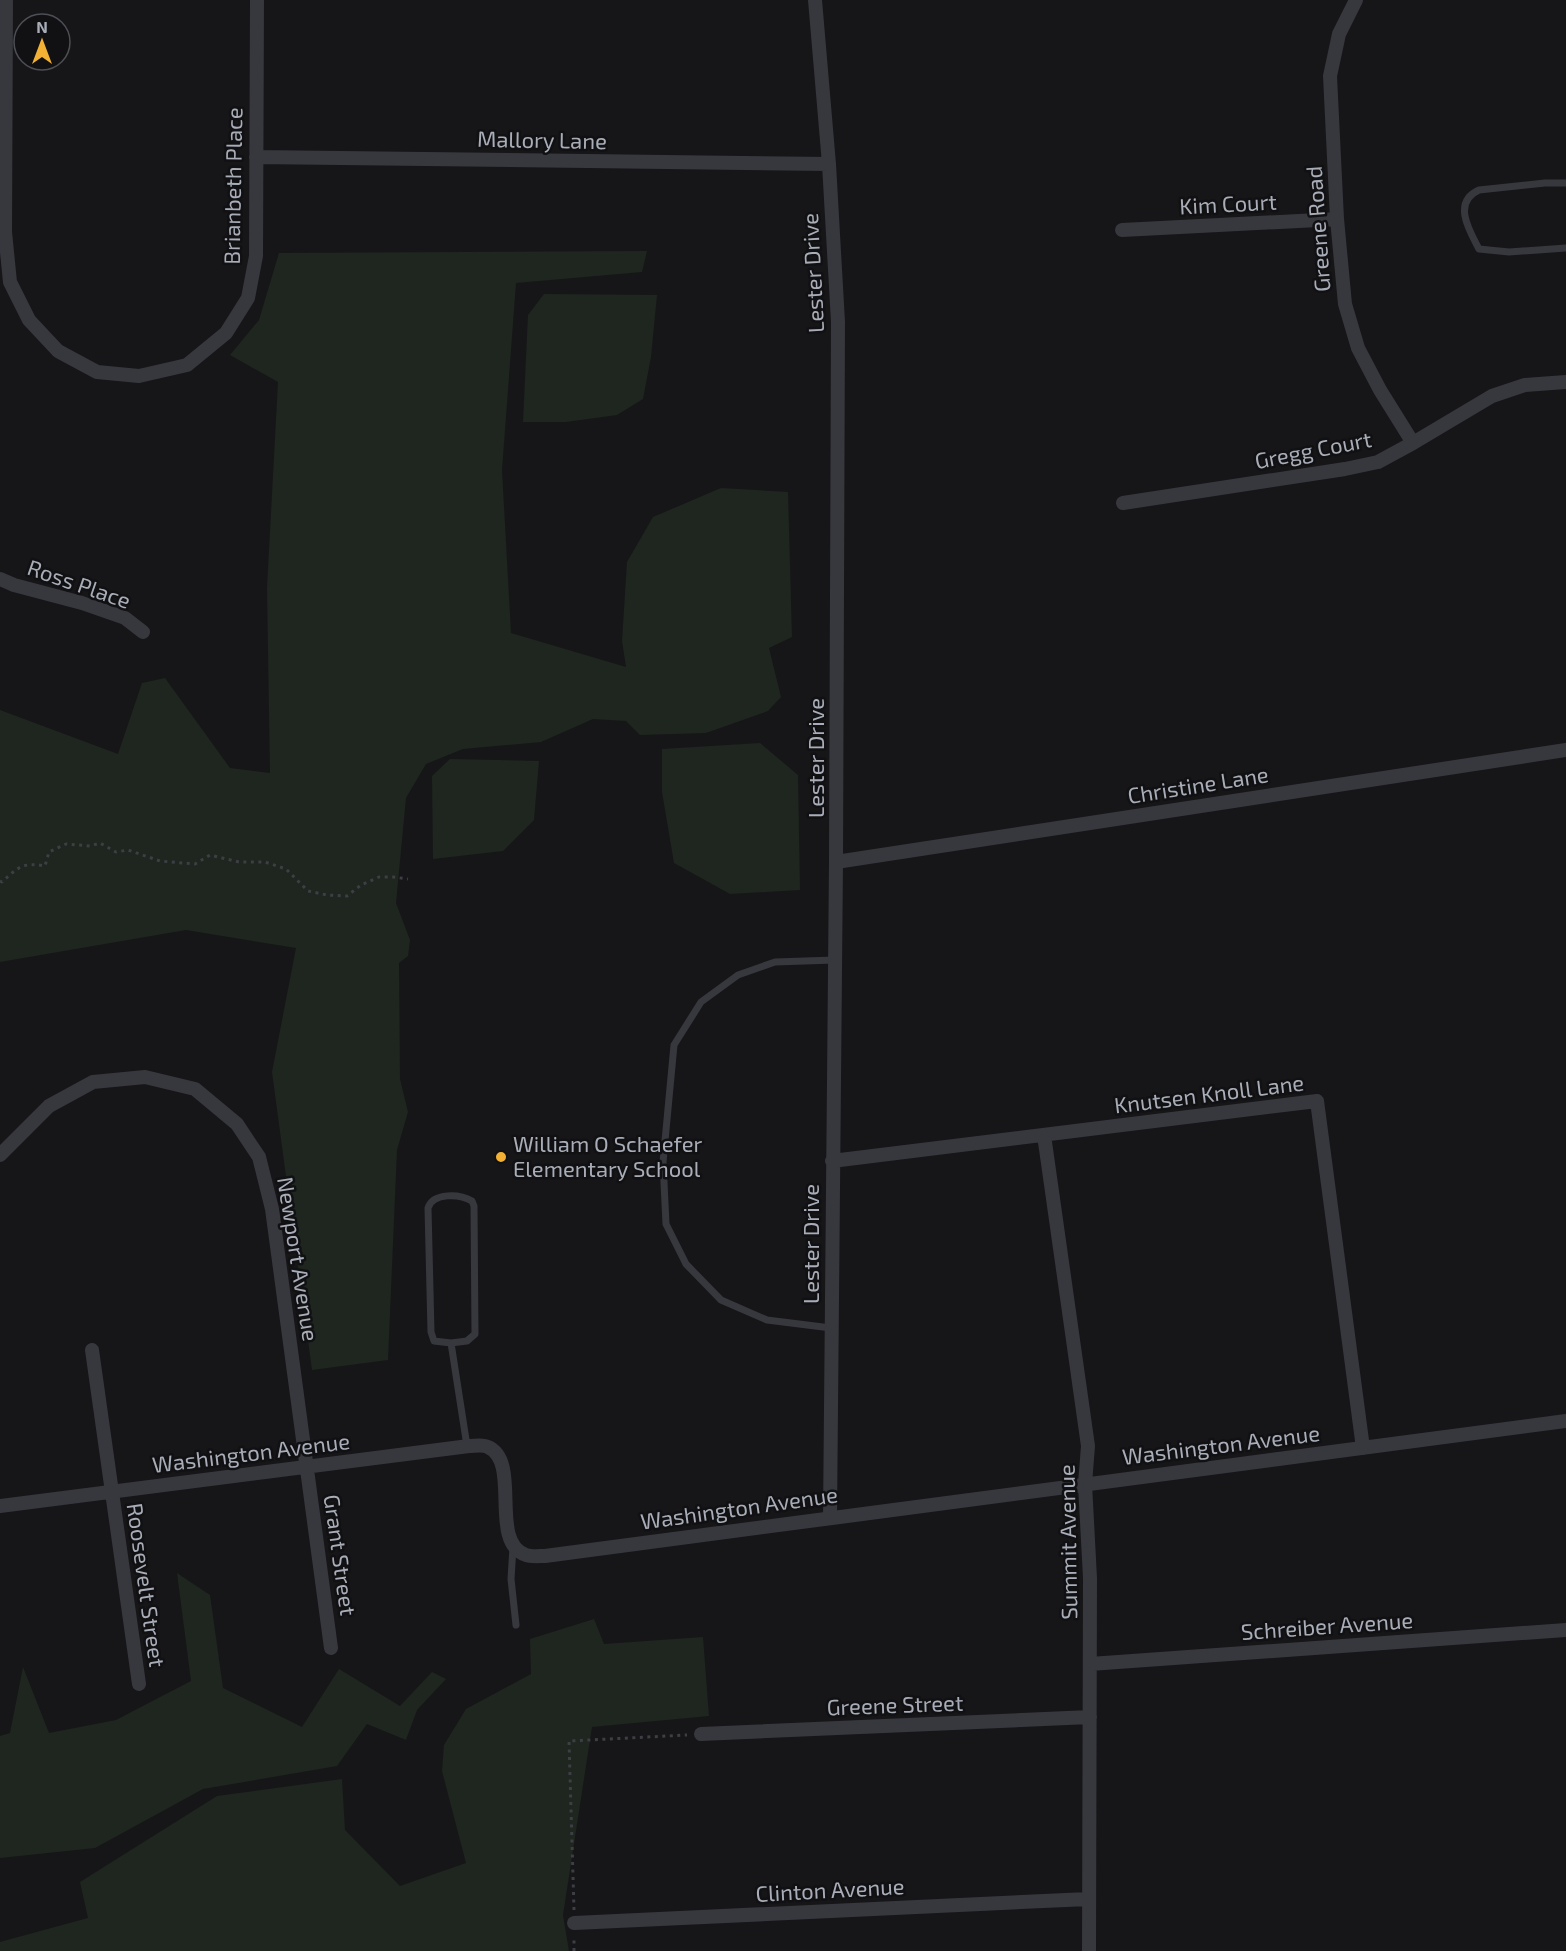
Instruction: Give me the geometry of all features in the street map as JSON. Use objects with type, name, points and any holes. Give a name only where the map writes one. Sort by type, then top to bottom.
[{"type":"street","name":"Brianbeth Place","points":[[6,0],[2,232],[10,282],[29,320],[58,351],[97,372],[139,376],[187,364],[226,333],[248,298],[256,256],[257,0]]},
{"type":"street","name":"Lester Drive","points":[[815,0],[829,164],[838,322],[831,1517]]},
{"type":"street","name":"Greene Road","points":[[1356,0],[1339,34],[1330,76],[1337,219],[1345,304],[1358,348],[1380,390],[1413,443]]},
{"type":"street","name":"Mallory Lane","points":[[256,157],[829,164]]},
{"type":"street","name":"Kim Court","points":[[1122,230],[1337,219]]},
{"type":"street","name":"Gregg Court","points":[[1123,503],[1378,462],[1492,396],[1525,385],[1566,382]]},
{"type":"street","name":"Ross Place","points":[[0,579],[125,618],[143,632]]},
{"type":"street","name":"Christine Lane","points":[[836,862],[1566,750]]},
{"type":"street","name":"Newport Avenue","points":[[0,1155],[49,1106],[93,1082],[145,1077],[195,1089],[237,1124],[259,1158],[272,1209],[307,1468]]},
{"type":"street","name":"Knutsen Knoll Lane","points":[[832,1161],[1317,1101],[1363,1448]]},
{"type":"street","name":"Summit Avenue","points":[[1044,1135],[1088,1446],[1085,1484],[1090,1578],[1089,1951]]},
{"type":"street","name":"Roosevelt Street","points":[[92,1350],[139,1684]]},
{"type":"street","name":"Washington Avenue","points":[[0,1506],[467,1446],[486,1446],[497,1453],[502,1468],[508,1530],[513,1547],[526,1556],[545,1556],[1566,1421]]},
{"type":"street","name":"Grant Street","points":[[307,1468],[331,1648]]},
{"type":"street","name":"Schreiber Avenue","points":[[1090,1664],[1566,1630]]},
{"type":"street","name":"Greene Street","points":[[701,1734],[1090,1717]]},
{"type":"street","name":"Clinton Avenue","points":[[574,1923],[1088,1899]]},
{"type":"lane","points":[[1566,183],[1479,190],[1470,194],[1465,203],[1467,227],[1479,249],[1509,252],[1566,248]]},
{"type":"lane","points":[[831,1328],[767,1320],[721,1300],[686,1264],[666,1224],[663,1162],[674,1045],[701,1002],[738,975],[775,962],[835,960]]},
{"type":"lane","points":[[465,1196],[472,1201],[474,1206],[475,1334],[467,1341],[451,1343],[434,1341],[431,1332],[428,1208],[430,1202],[437,1197],[465,1196]]},
{"type":"lane","points":[[451,1343],[467,1446]]},
{"type":"lane","points":[[513,1547],[511,1579],[516,1625]]},
{"type":"path","points":[[0,881],[2,882],[17,867],[31,863],[45,866],[49,852],[66,844],[90,846],[100,843],[116,852],[128,850],[160,861],[195,864],[210,855],[239,862],[265,861],[286,869],[308,891],[327,895],[347,896],[361,885],[379,877],[408,879]]},
{"type":"path","points":[[574,1951],[569,1741],[701,1734]]},
{"type":"shaded area","points":[[647,251],[642,272],[516,283],[502,470],[511,633],[626,667],[622,641],[627,562],[653,517],[721,488],[788,492],[792,637],[769,648],[781,697],[768,711],[706,733],[640,735],[626,721],[593,719],[541,742],[463,749],[426,764],[406,798],[396,903],[410,940],[408,956],[399,963],[400,1079],[408,1112],[397,1150],[388,1360],[312,1370],[272,1072],[296,948],[186,930],[0,962],[0,710],[118,754],[142,683],[165,678],[230,768],[270,773],[267,588],[278,382],[230,355],[259,320],[279,253]]},
{"type":"shaded area","points":[[544,294],[657,295],[651,357],[643,399],[617,415],[566,422],[523,422],[528,315]]},
{"type":"shaded area","points":[[760,743],[798,775],[800,890],[730,894],[674,863],[662,792],[662,749]]},
{"type":"shaded area","points":[[450,759],[539,761],[534,820],[503,851],[433,859],[432,776]]},
{"type":"shaded area","points":[[177,1573],[210,1595],[223,1688],[302,1727],[339,1669],[400,1706],[432,1672],[446,1679],[417,1710],[406,1740],[367,1724],[337,1766],[203,1789],[95,1848],[0,1858],[0,1736],[10,1733],[23,1667],[49,1733],[116,1720],[191,1681]]},
{"type":"shaded area","points":[[594,1619],[604,1644],[703,1637],[709,1716],[592,1727],[563,1915],[569,1951],[0,1951],[0,1942],[88,1918],[80,1882],[217,1796],[342,1779],[345,1830],[400,1886],[466,1863],[442,1771],[444,1745],[466,1709],[531,1674],[530,1639]]},
{"type":"place","name":"William O Schaefer Elementary School","points":[[501,1157]]}]
